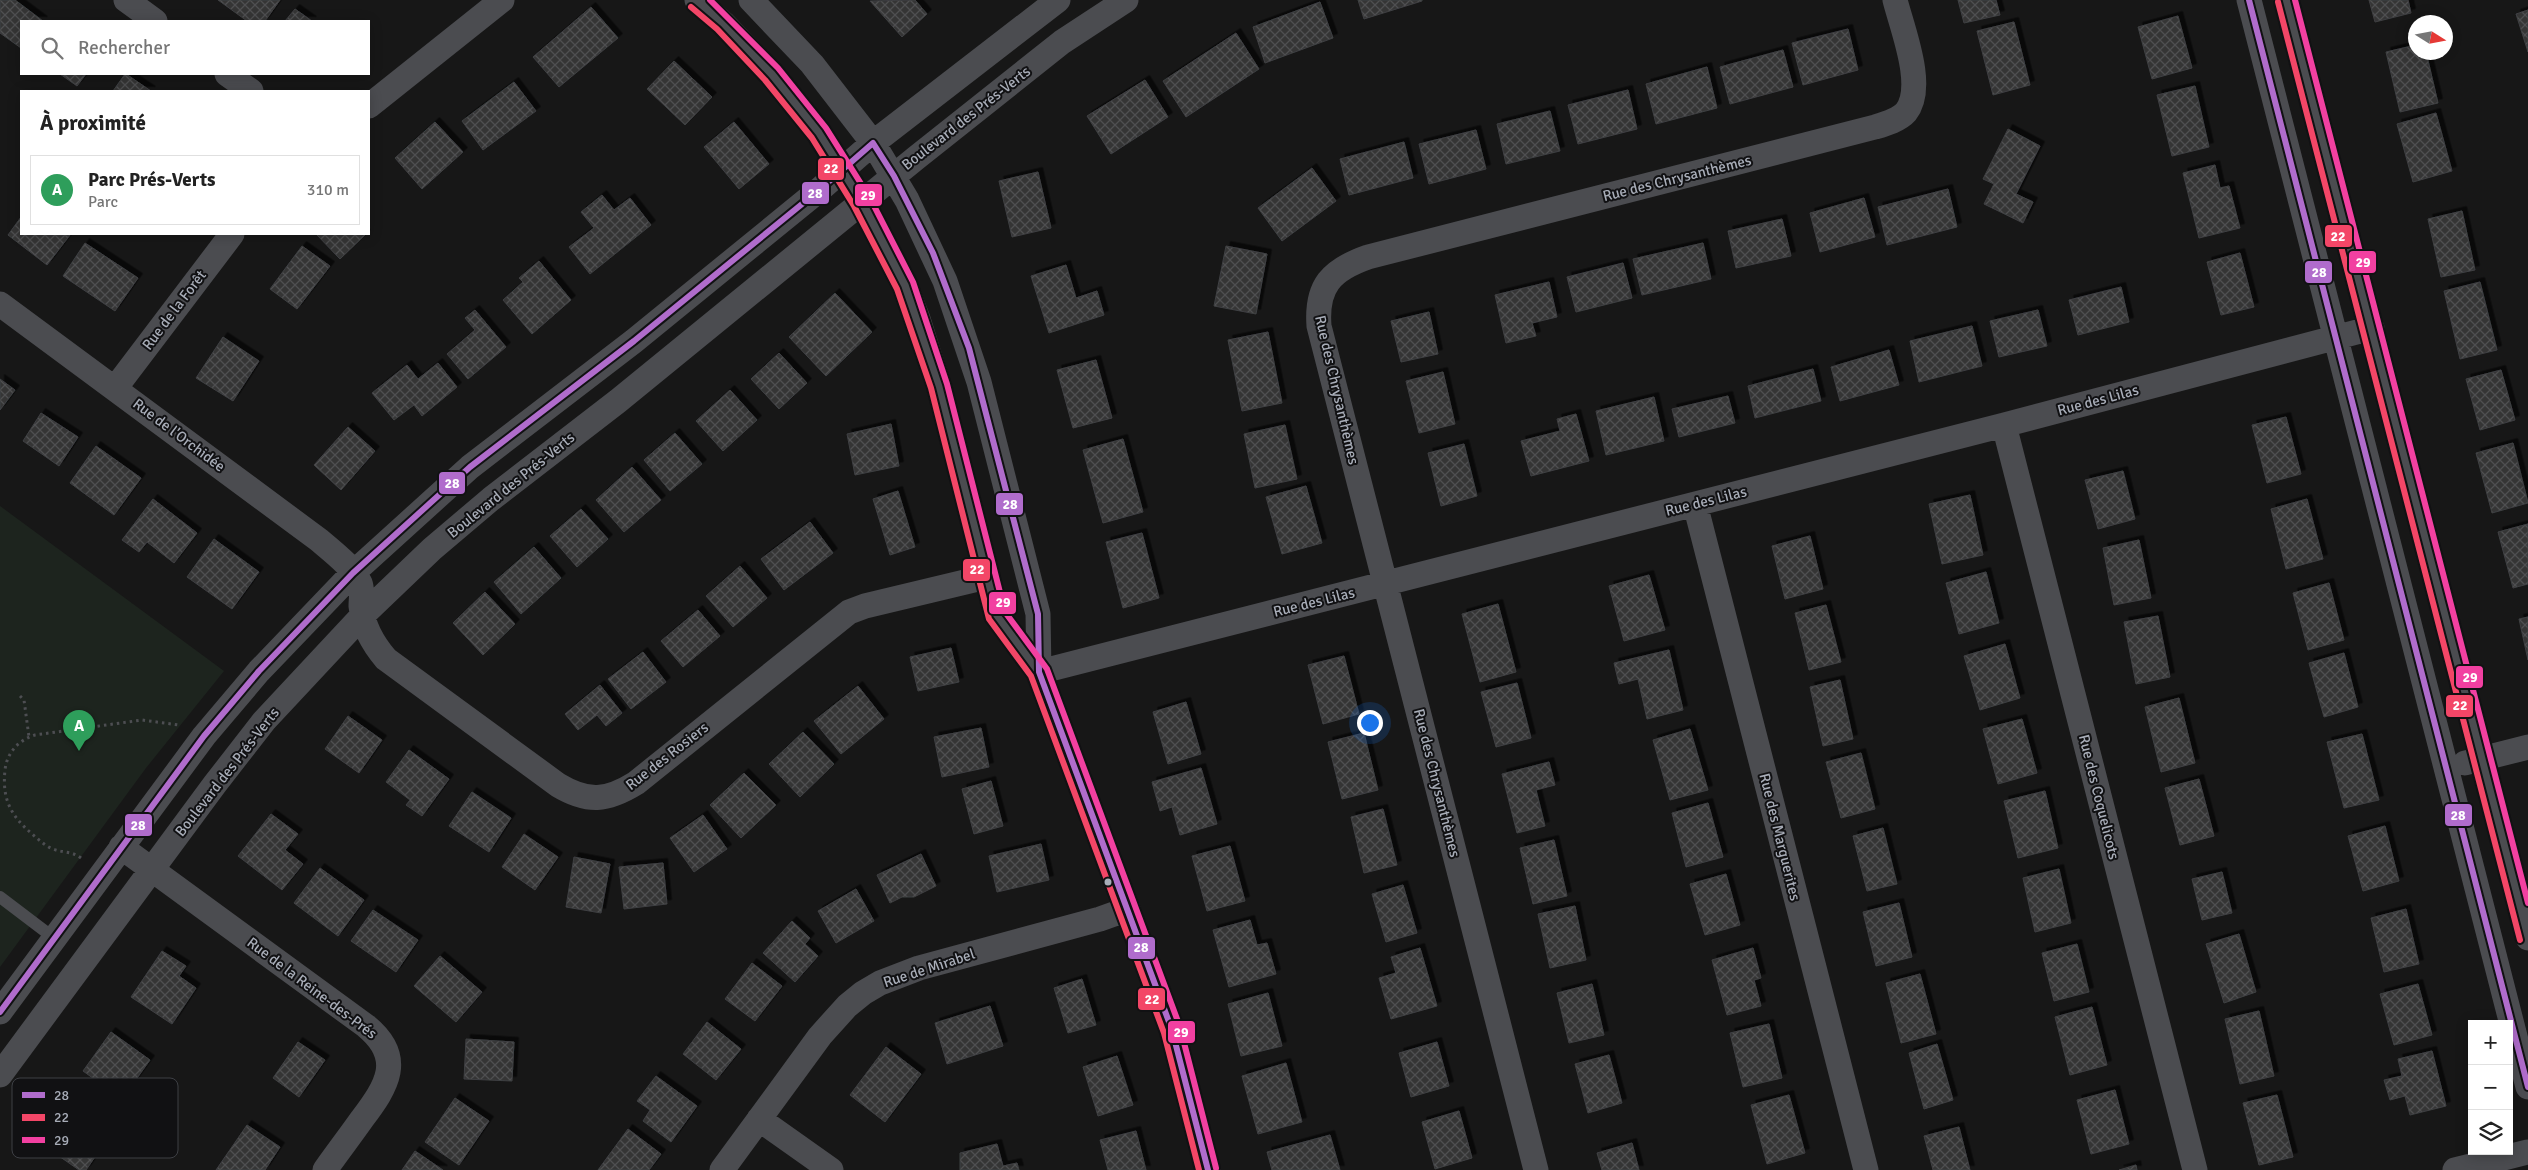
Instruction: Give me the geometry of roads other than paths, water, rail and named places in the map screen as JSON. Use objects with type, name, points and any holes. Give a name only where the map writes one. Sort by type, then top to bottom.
[{"type":"street","points":[[126,0],[154,20]]},
{"type":"street","points":[[370,105],[502,0]]},
{"type":"street","points":[[697,0],[734,34],[772,74],[819,133],[862,202],[892,258],[921,327],[939,386],[997,616],[1040,672],[1172,1030],[1208,1170]]},
{"type":"street","points":[[752,0],[812,64],[873,143],[894,176],[945,281],[977,374],[1038,614],[1040,672]]},
{"type":"street","points":[[0,1012],[184,761],[237,696],[353,573],[470,467],[614,356],[873,143],[1058,0]]},
{"type":"street","name":"Boulevard des Prés-Verts","points":[[0,1075],[151,869],[264,721],[363,615],[432,549],[491,499],[618,401],[1062,42],[1126,0]]},
{"type":"street","name":"Rue des Chrysanthèmes","points":[[1536,1170],[1319,326],[1319,299],[1325,286],[1335,273],[1351,263],[1368,257],[1888,123],[1906,112],[1914,88],[1914,75],[1895,0]]},
{"type":"street","points":[[2250,0],[2448,768],[2528,1087]]},
{"type":"street","points":[[2286,0],[2528,938]]},
{"type":"street","points":[[228,75],[250,90]]},
{"type":"street","name":"Rue de la Forêt","points":[[116,387],[231,235]]},
{"type":"street","name":"Rue de l'Orchidée","points":[[0,304],[116,387],[319,540],[353,573]]},
{"type":"street","name":"Rue des Lilas","points":[[1040,672],[2004,425],[2372,328]]},
{"type":"street","name":"Rue des Coquelicots","points":[[2004,425],[2195,1170]]},
{"type":"street","name":"Rue des Marguerites","points":[[1696,504],[1866,1170]]},
{"type":"street","name":"Rue des Rosiers","points":[[353,573],[362,592],[363,615],[378,648],[386,659],[558,786],[573,794],[589,798],[604,798],[620,793],[636,782],[849,612],[864,606],[986,576]]},
{"type":"street","points":[[2448,768],[2528,747]]},
{"type":"street","name":"Rue de la Reine-des-Prés","points":[[121,847],[366,1026],[383,1042],[389,1066],[387,1081],[379,1096],[325,1170]]},
{"type":"street","name":"Rue de Mirabel","points":[[722,1170],[833,1020],[847,1006],[880,983],[919,968],[1100,919],[1128,909]]},
{"type":"street","points":[[759,1119],[831,1170]]},
{"type":"street","points":[[2455,1170],[2528,1152]]},
{"type":"lane","points":[[0,897],[54,938]]},
{"type":"place","name":"Parc Prés-Verts","points":[[79,751]]}]
